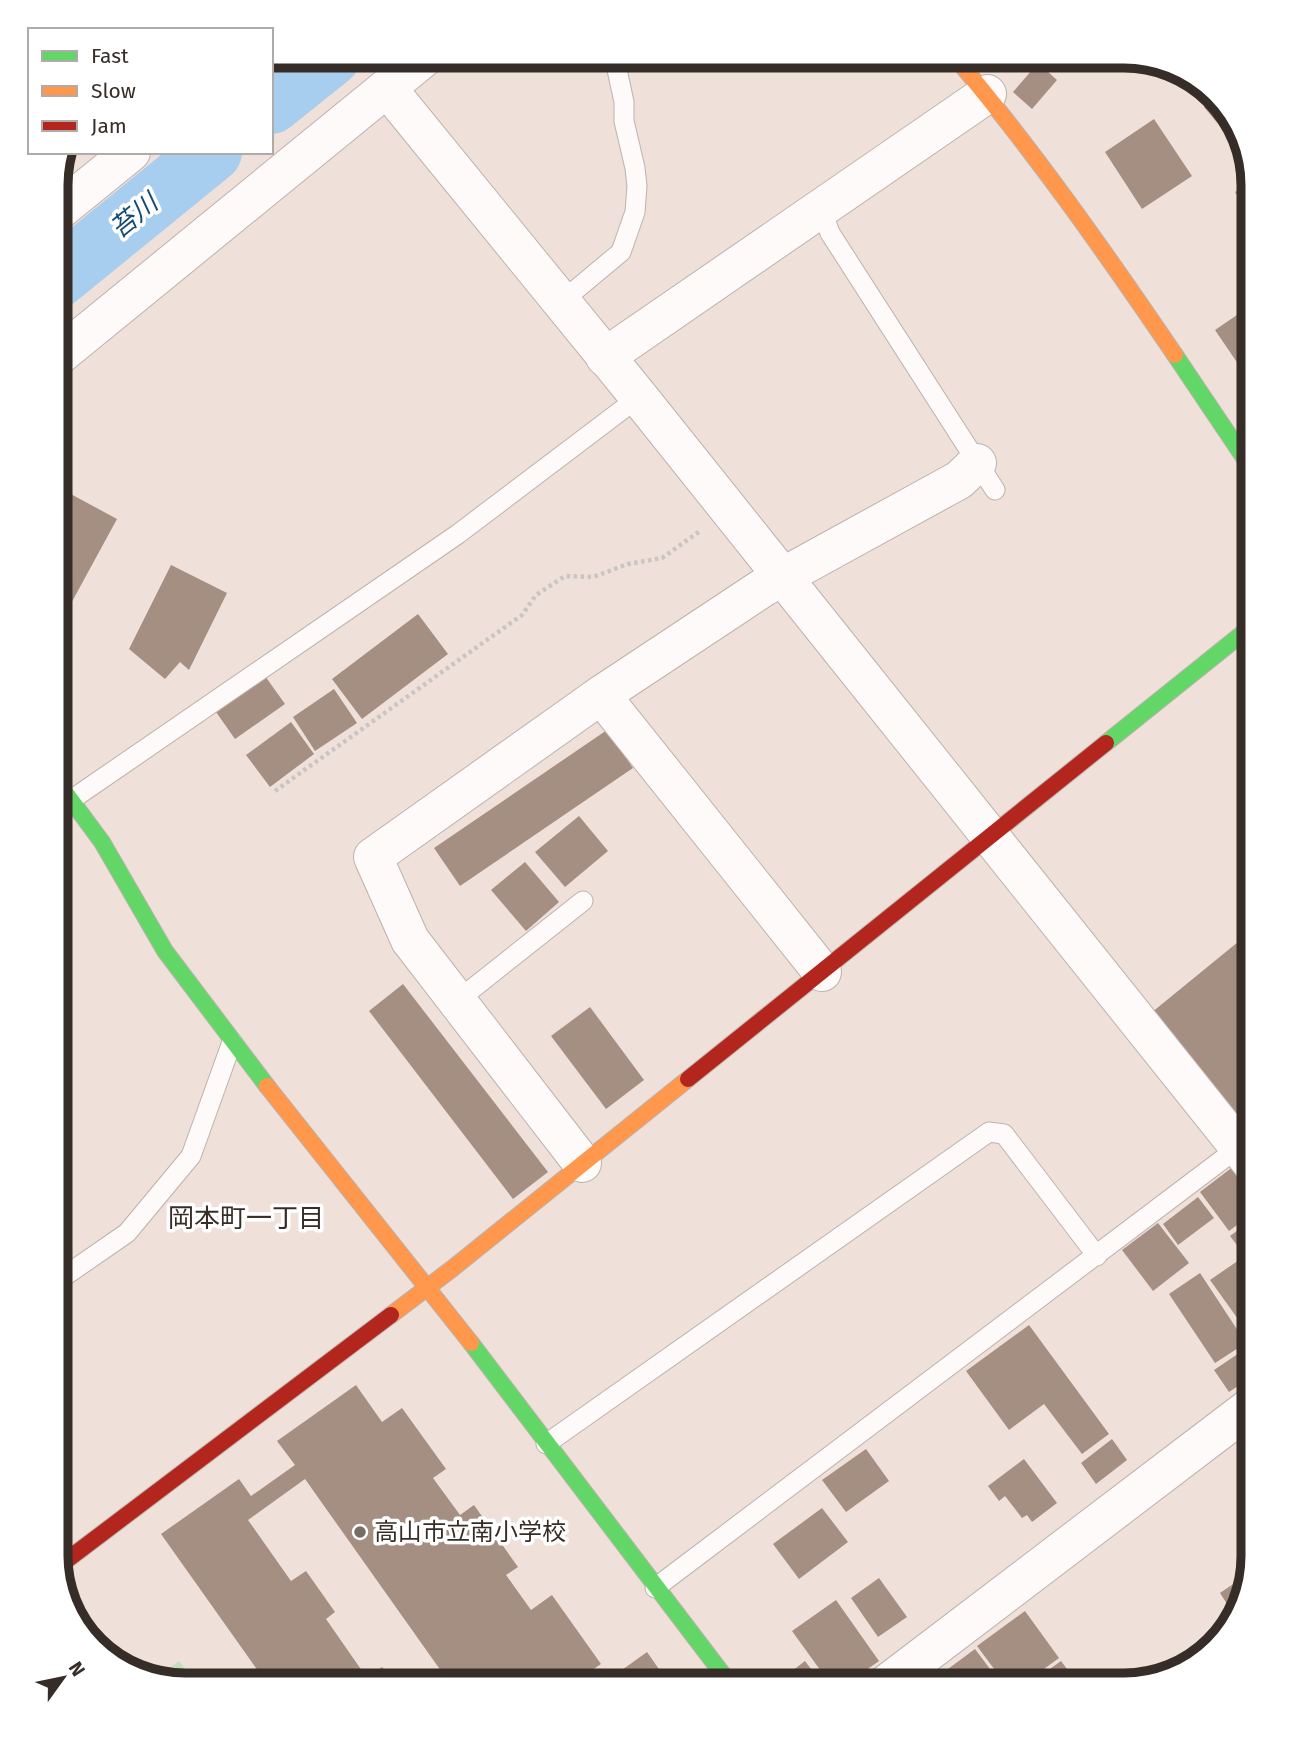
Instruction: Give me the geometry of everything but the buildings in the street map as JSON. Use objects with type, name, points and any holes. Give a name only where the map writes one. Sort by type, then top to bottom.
[{"type":"street","points":[[69,347],[411,68]]},
{"type":"street","points":[[965,69],[987,94],[1097,242],[1241,453]]},
{"type":"street","points":[[387,88],[639,397],[1241,1150]]},
{"type":"street","points":[[605,357],[987,94]]},
{"type":"street","points":[[69,201],[116,158]]},
{"type":"street","points":[[582,1163],[410,940],[373,857],[601,695],[764,587],[959,480],[986,476]]},
{"type":"street","points":[[68,1559],[427,1288],[1241,635]]},
{"type":"street","points":[[601,695],[821,972]]},
{"type":"street","points":[[69,797],[102,842],[164,951],[232,1042],[427,1288],[722,1673]]},
{"type":"street","points":[[901,1673],[1241,1414]]},
{"type":"lane","points":[[561,302],[621,252],[635,212],[635,168],[624,121],[624,102],[617,68]]},
{"type":"lane","points":[[821,208],[830,233],[986,476]]},
{"type":"lane","points":[[71,800],[458,534],[639,397]]},
{"type":"lane","points":[[455,998],[472,989],[583,901]]},
{"type":"lane","points":[[68,1274],[127,1233],[191,1156],[232,1042]]},
{"type":"lane","points":[[546,1444],[989,1132],[1004,1134],[1097,1256]]},
{"type":"lane","points":[[655,1588],[1097,1256],[1241,1159]]},
{"type":"path","points":[[275,791],[522,614],[536,594],[565,576],[593,577],[628,564],[662,558],[731,512]]},
{"type":"green space","points":[[179,1661],[188,1673],[170,1672],[165,1671]]},
{"type":"waterway","name":"苔川","points":[[273,102],[316,68]]},
{"type":"waterway","name":"苔川","points":[[69,268],[210,154]]},
{"type":"traffic: fast","points":[[1175,355],[1241,453]]},
{"type":"traffic: fast","points":[[1106,743],[1241,635]]},
{"type":"traffic: fast","points":[[69,797],[102,842],[165,951],[267,1086]]},
{"type":"traffic: fast","points":[[471,1343],[722,1673]]},
{"type":"traffic: slow","points":[[964,69],[1068,202],[1175,355]]},
{"type":"traffic: slow","points":[[391,1315],[688,1079]]},
{"type":"traffic: slow","points":[[267,1086],[471,1343]]},
{"type":"traffic: jam","points":[[688,1079],[1106,743]]},
{"type":"traffic: jam","points":[[68,1559],[391,1315]]},
{"type":"place","name":"高山市立南小学校","points":[[360,1532]]},
{"type":"district","name":"岡本町一丁目","points":[[246,1218]]}]
